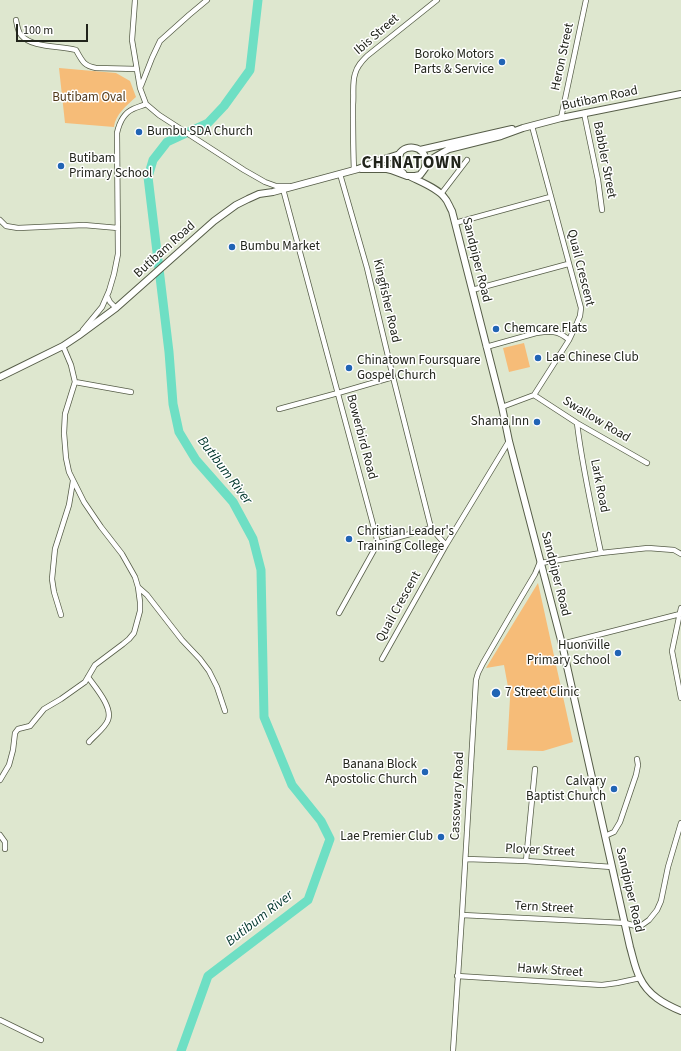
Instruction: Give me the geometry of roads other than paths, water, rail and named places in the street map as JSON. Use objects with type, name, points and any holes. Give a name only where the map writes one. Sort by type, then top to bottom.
[{"type":"main road","name":"Butibam Road","points":[[420,150],[503,130],[523,128],[584,113],[681,94]]},
{"type":"main road","name":"Butibam Road","points":[[424,170],[434,157],[449,149],[501,136],[523,128]]},
{"type":"main road","points":[[424,170],[411,177],[404,174],[400,170],[397,165],[397,159],[404,149],[410,147],[420,150],[426,158],[424,170],[429,186]]},
{"type":"main road","name":"Butibam Road","points":[[0,377],[62,346],[78,336],[116,308],[214,221],[236,206],[259,194],[356,170],[400,154]]},
{"type":"main road","name":"Butibam Road","points":[[356,170],[387,170],[404,174]]},
{"type":"main road","name":"Sandpiper Road","points":[[411,177],[429,186],[447,200],[455,223],[502,407],[509,442],[562,644],[634,962],[640,978],[649,991],[657,999],[681,1011]]},
{"type":"street","points":[[135,0],[132,40],[140,88],[146,104],[159,115],[265,182],[276,186],[294,186]]},
{"type":"street","points":[[140,88],[160,41],[207,0]]},
{"type":"street","name":"Ibis Street","points":[[356,170],[353,151],[354,85],[355,74],[358,67],[367,56],[437,0]]},
{"type":"street","name":"Heron Street","points":[[561,118],[586,0]]},
{"type":"street","points":[[16,20],[20,34],[27,40],[43,46],[70,48],[76,50],[84,64],[92,68],[137,69]]},
{"type":"street","points":[[78,336],[102,307],[114,274],[118,254],[117,133],[119,125],[132,109],[146,104]]},
{"type":"street","name":"Babbler Street","points":[[584,113],[598,180],[602,210]]},
{"type":"street","name":"Quail Crescent","points":[[532,126],[581,308],[580,316],[569,340],[534,395]]},
{"type":"street","points":[[441,194],[467,160]]},
{"type":"street","name":"Kingfisher Road","points":[[340,174],[367,268],[431,528],[446,544]]},
{"type":"street","name":"Bowerbird Road","points":[[283,189],[378,543]]},
{"type":"street","points":[[455,223],[550,197]]},
{"type":"street","points":[[0,220],[6,226],[18,228],[84,225],[118,228]]},
{"type":"street","points":[[472,290],[568,264]]},
{"type":"street","points":[[107,296],[116,308]]},
{"type":"street","points":[[486,347],[544,331],[559,333],[569,340]]},
{"type":"street","points":[[0,780],[9,765],[15,733],[18,729],[30,726],[44,709],[61,699],[84,682],[95,665],[124,644],[134,633],[140,611],[138,587],[135,577],[122,554],[101,528],[84,502],[69,472],[64,434],[65,414],[75,382],[71,366],[62,346]]},
{"type":"street","points":[[279,410],[393,377]]},
{"type":"street","points":[[75,382],[131,392]]},
{"type":"street","points":[[502,407],[534,395]]},
{"type":"street","name":"Swallow Road","points":[[534,395],[647,463]]},
{"type":"street","name":"Lark Road","points":[[577,422],[579,440],[601,553]]},
{"type":"street","name":"Quail Crescent","points":[[382,659],[446,544],[509,442]]},
{"type":"street","points":[[62,615],[54,592],[52,579],[55,549],[69,505],[73,481]]},
{"type":"street","points":[[339,614],[378,543],[431,528]]},
{"type":"street","points":[[541,561],[648,548],[674,550],[681,554]]},
{"type":"street","name":"Cassowary Road","points":[[453,1051],[476,680],[478,673],[541,561]]},
{"type":"street","points":[[138,587],[147,595],[182,640],[209,671],[217,687],[225,711]]},
{"type":"street","points":[[681,608],[672,651],[681,698]]},
{"type":"street","points":[[562,644],[680,614]]},
{"type":"street","points":[[88,677],[105,702],[109,714],[105,725],[90,742]]},
{"type":"street","points":[[605,836],[614,832],[620,822],[636,775],[638,765],[637,759]]},
{"type":"street","points":[[526,861],[535,769]]},
{"type":"street","name":"Tern Street","points":[[462,915],[625,923],[636,926],[642,925],[649,920],[657,910],[661,900],[668,866],[681,823]]},
{"type":"street","points":[[0,835],[5,842],[5,849]]},
{"type":"street","name":"Plover Street","points":[[466,859],[526,861],[612,867]]},
{"type":"street","name":"Hawk Street","points":[[457,976],[602,985],[640,978]]},
{"type":"street","points":[[0,1020],[40,1040]]},
{"type":"waterway","name":"Butibum River","points":[[181,1051],[208,976],[308,900],[330,839],[321,821],[292,785],[264,717],[261,570],[253,539],[233,502],[196,460],[179,432],[173,404],[169,352],[148,177],[153,160],[167,142],[208,123],[224,106],[250,70],[258,0]]},
{"type":"place","name":"Boroko Motors Parts & Service","points":[[502,62]]},
{"type":"place","name":"Bumbu SDA Church","points":[[139,132]]},
{"type":"place","name":"Butibam Primary School","points":[[61,166]]},
{"type":"place","name":"Bumbu Market","points":[[232,247]]},
{"type":"place","name":"Chemcare Flats","points":[[496,329]]},
{"type":"place","name":"Lae Chinese Club","points":[[538,358]]},
{"type":"place","name":"Chinatown Foursquare Gospel Church","points":[[349,368]]},
{"type":"place","name":"Shama Inn","points":[[537,422]]},
{"type":"place","name":"Christian Leader's Training College","points":[[349,539]]},
{"type":"place","name":"Huonville Primary School","points":[[618,653]]},
{"type":"place","name":"7 Street Clinic","points":[[496,693]]},
{"type":"place","name":"Banana Block Apostolic Church","points":[[425,772]]},
{"type":"place","name":"Calvary Baptist Church","points":[[614,789]]},
{"type":"place","name":"Lae Premier Club","points":[[441,837]]},
{"type":"district","name":"CHINATOWN","points":[[412,164]]},
{"type":"park label","name":"Butibam Oval","points":[[89,98]]}]
